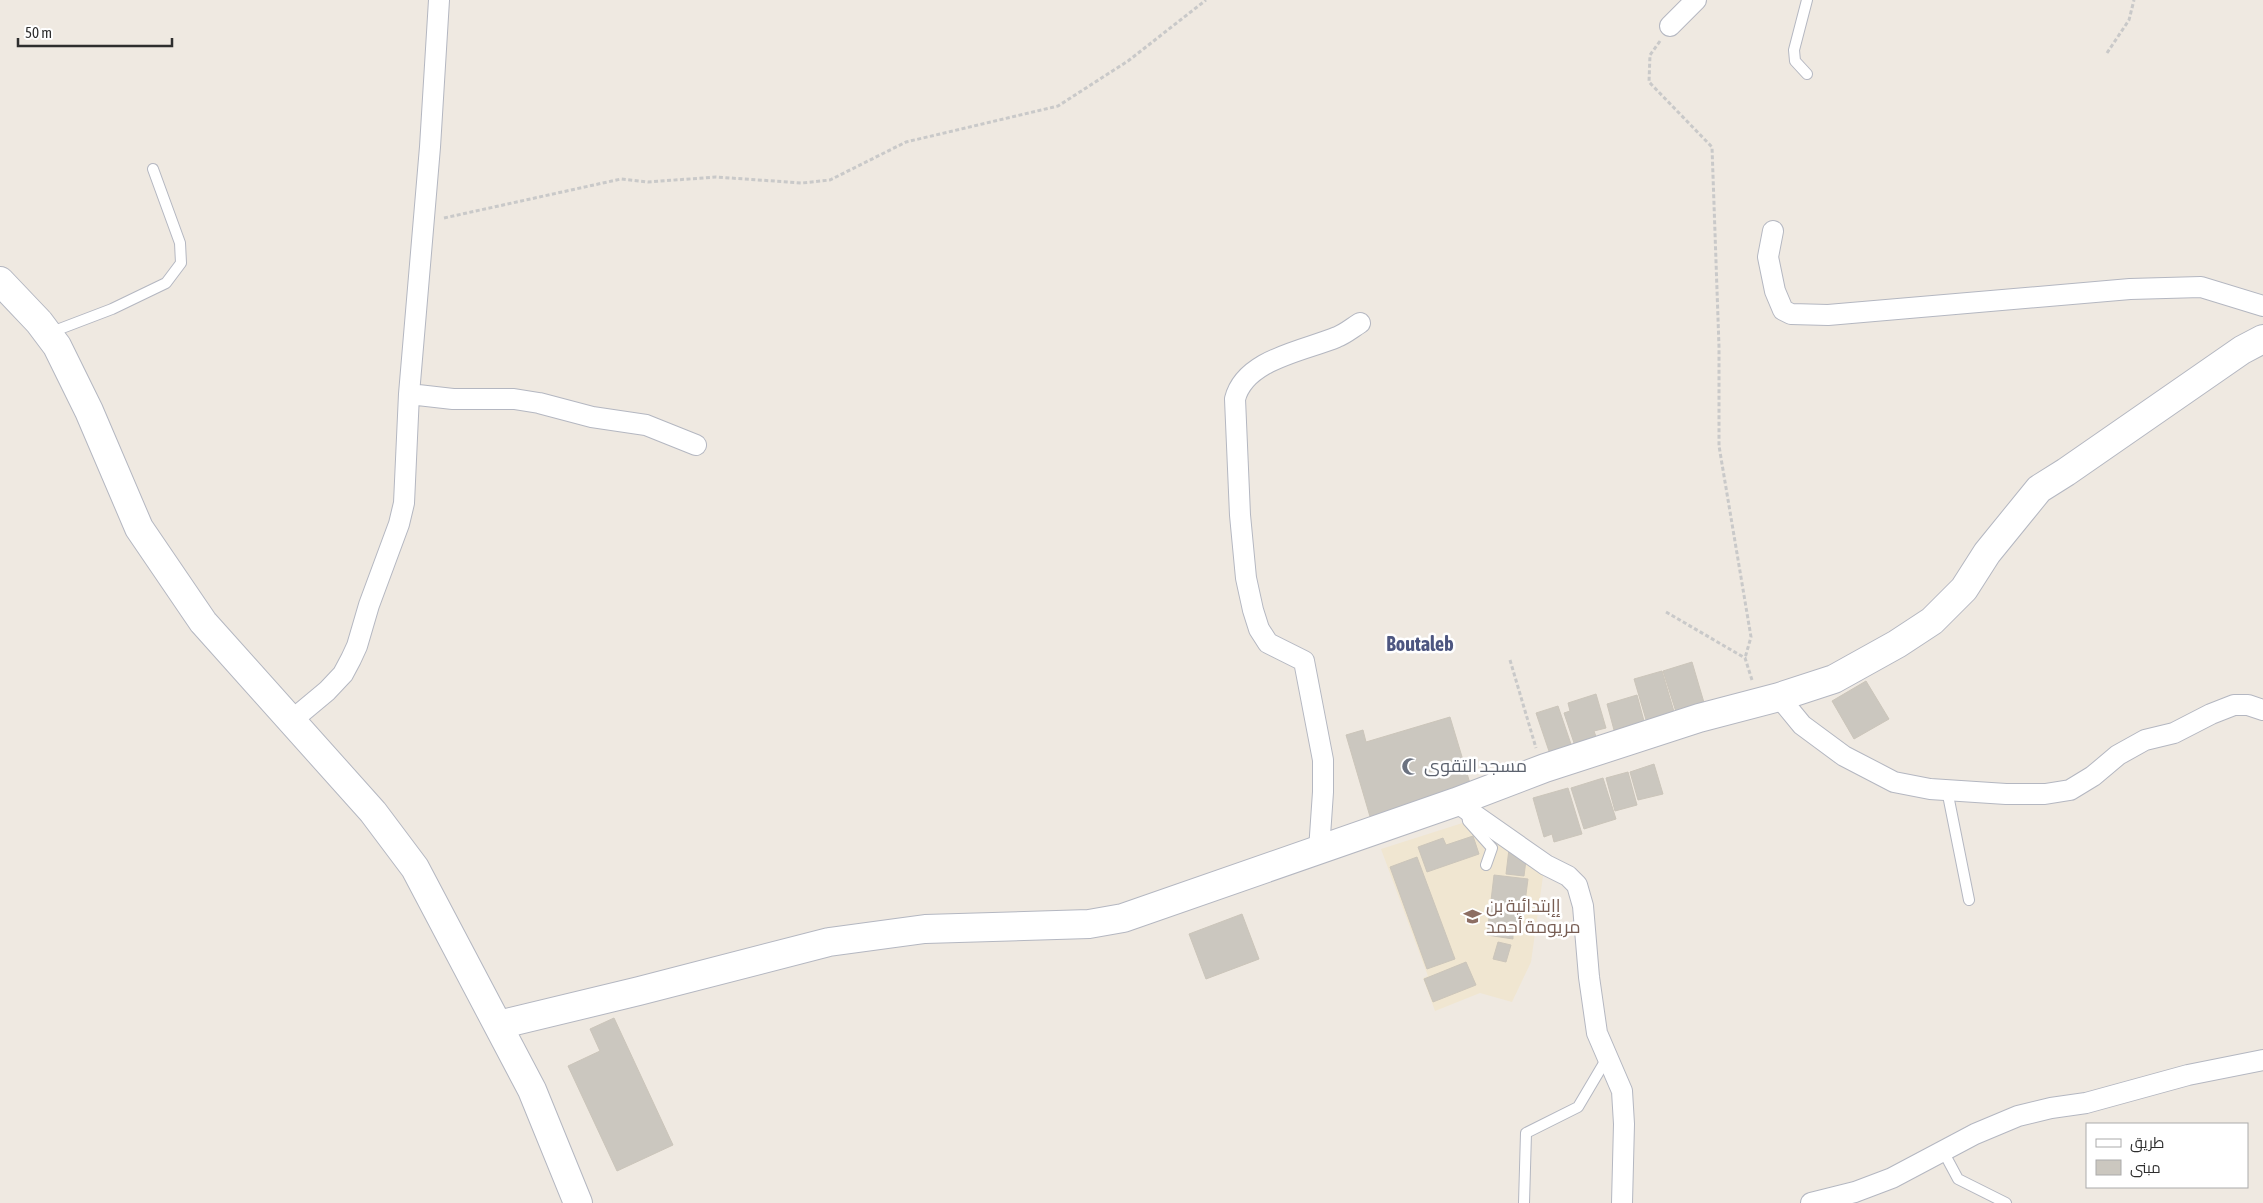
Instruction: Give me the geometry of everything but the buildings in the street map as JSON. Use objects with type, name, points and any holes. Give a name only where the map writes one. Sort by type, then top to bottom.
[{"type":"street","points":[[291,721],[327,691],[343,674],[358,646],[369,604],[404,503],[410,394],[439,0]]},
{"type":"street","points":[[1670,26],[1696,0]]},
{"type":"street","points":[[1772,232],[1768,257],[1775,291],[1783,310],[1791,314],[1837,314],[2170,287],[2201,287],[2263,306]]},
{"type":"street","points":[[0,281],[57,346],[89,411],[140,528],[203,622],[372,812],[415,868],[532,1090],[578,1203]]},
{"type":"street","points":[[1319,850],[1323,760],[1304,661],[1268,643],[1259,629],[1246,578],[1240,515],[1235,399],[1242,382],[1262,366],[1338,337],[1360,323]]},
{"type":"street","points":[[498,1025],[829,942],[925,929],[1089,924],[1123,918],[1248,872],[1461,805],[1542,770],[1700,718],[1768,700],[1834,679],[1897,644],[1932,620],[1964,589],[1987,553],[2039,489],[2242,350],[2263,339]]},
{"type":"street","points":[[410,394],[454,400],[514,400],[539,403],[561,407],[592,418],[646,425],[696,445]]},
{"type":"street","points":[[1768,700],[1844,756],[1894,782],[1930,789],[2006,794],[2045,794],[2070,790],[2092,776],[2118,755],[2145,740],[2174,733],[2211,714],[2234,705],[2248,704],[2263,710]]},
{"type":"street","points":[[1461,805],[1546,865],[1568,876],[1578,886],[1583,906],[1592,1005],[1597,1033],[1622,1090],[1624,1124],[1622,1203]]},
{"type":"street","points":[[1811,1203],[1854,1192],[1892,1178],[1975,1134],[2018,1116],[2051,1108],[2086,1103],[2171,1078],[2263,1060]]},
{"type":"lane","points":[[1807,0],[1794,50],[1796,61],[1807,74]]},
{"type":"lane","points":[[48,334],[112,309],[166,283],[181,263],[180,243],[153,169]]},
{"type":"lane","points":[[1947,790],[1969,900]]},
{"type":"lane","points":[[1461,805],[1468,821],[1492,848],[1486,865]]},
{"type":"lane","points":[[1524,1203],[1526,1133],[1578,1107],[1607,1058]]},
{"type":"lane","points":[[1943,1151],[1958,1179],[2006,1203]]},
{"type":"path","points":[[424,222],[621,179],[648,182],[716,177],[802,183],[830,180],[906,142],[1058,106],[1128,61],[1206,0]]},
{"type":"path","points":[[2107,53],[2129,20],[2134,0]]},
{"type":"path","points":[[1670,26],[1650,55],[1649,82],[1712,147],[1719,347],[1719,446],[1751,637],[1745,658]]},
{"type":"path","points":[[1666,612],[1745,658],[1768,700]]},
{"type":"path","points":[[1510,660],[1542,770]]},
{"type":"shaded area","name":"إإبتدائية بن مريومة أحمد","points":[[1475,819],[1544,869],[1531,962],[1512,1002],[1480,993],[1435,1011],[1423,978],[1428,976],[1381,849]]},
{"type":"place","name":"مسجد التقوى","points":[[1410,766]]},
{"type":"place","name":"إإبتدائية بن مريومة أحمد","points":[[1472,916]]},
{"type":"district","name":"Boutaleb","points":[[1420,644]]}]
